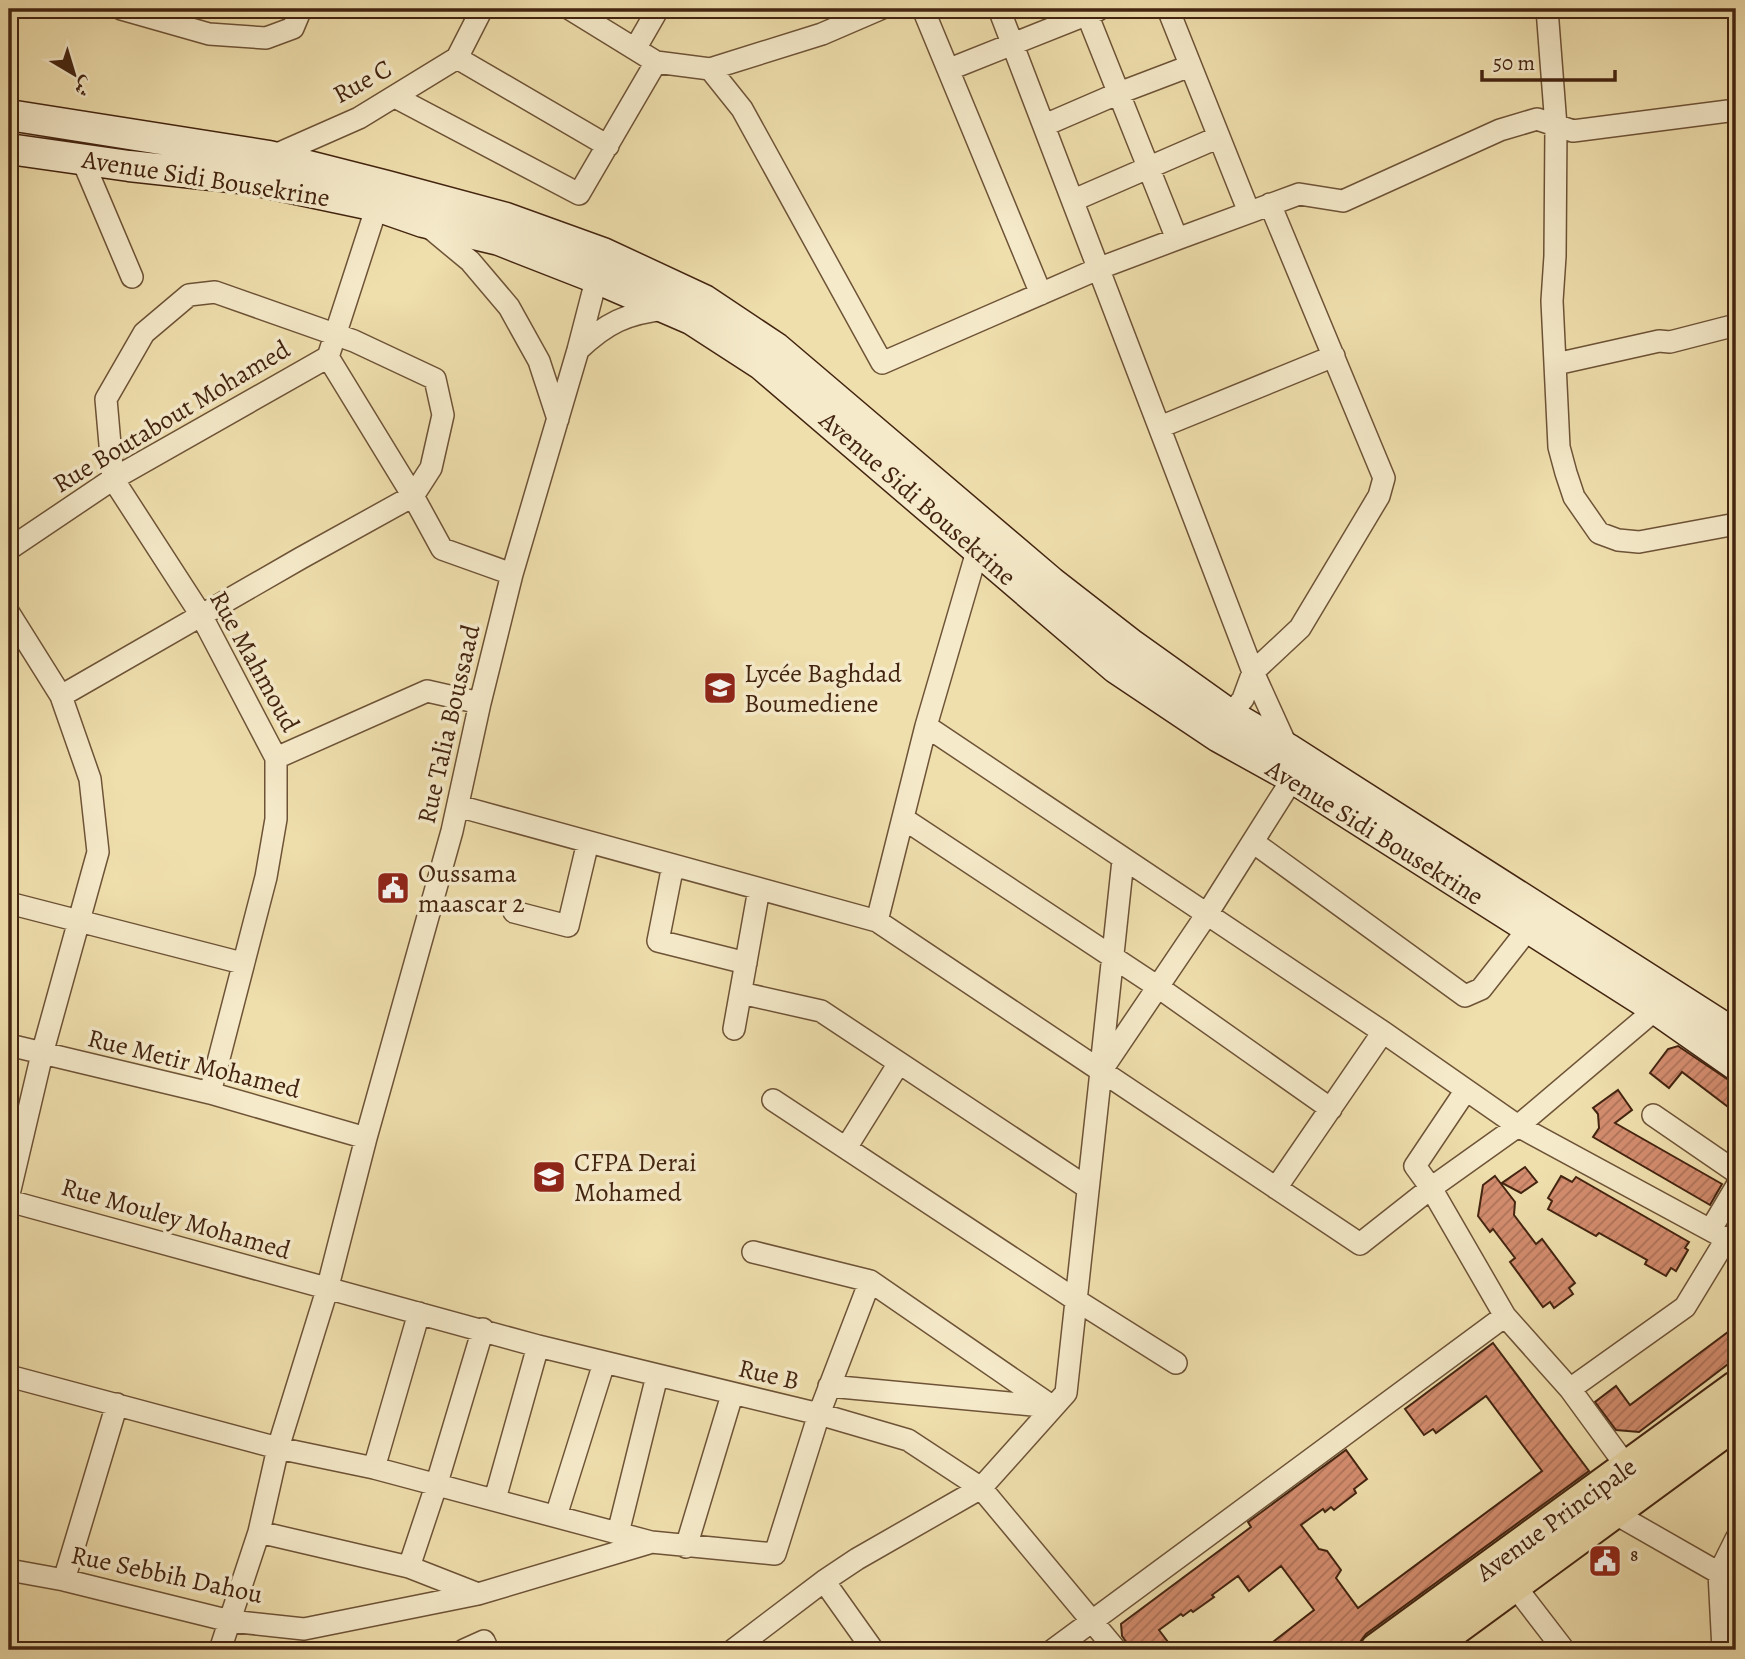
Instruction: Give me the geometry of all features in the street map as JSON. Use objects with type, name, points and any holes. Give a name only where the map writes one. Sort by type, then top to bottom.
[{"type":"main road","points":[[9,115],[268,156],[506,218],[600,266],[704,300],[776,348],[1051,582],[1132,645],[1230,715],[1288,749],[1736,1035]]},
{"type":"main road","name":"Avenue Sidi Bousekrine","points":[[10,156],[82,159],[249,179],[377,206],[423,222],[600,266],[668,309],[691,319],[762,365],[1116,668],[1219,737],[1293,778],[1656,1009],[1736,1065]]},
{"type":"main road","name":"Avenue Principale","points":[[1377,1650],[1736,1388]]},
{"type":"main road","name":"Avenue Principale","points":[[1425,1650],[1736,1422]]},
{"type":"street","points":[[121,9],[149,13],[209,34],[266,38],[293,28],[301,9]]},
{"type":"street","points":[[482,9],[457,58],[608,146]]},
{"type":"street","points":[[570,9],[656,62],[710,69],[822,34],[880,9]]},
{"type":"street","points":[[635,49],[658,9]]},
{"type":"street","points":[[923,9],[1041,294]]},
{"type":"street","points":[[999,9],[1253,672],[1288,749],[1293,778],[1207,914],[1101,1071]]},
{"type":"street","points":[[1168,9],[1249,212]]},
{"type":"street","points":[[1547,9],[1556,126],[1552,301],[1559,447],[1574,497],[1599,533],[1618,540],[1639,542],[1736,524]]},
{"type":"street","points":[[950,69],[1094,11],[1119,93],[1177,239]]},
{"type":"street","name":"Rue C","points":[[249,179],[268,156],[359,118],[457,58]]},
{"type":"street","points":[[395,96],[579,194],[656,62]]},
{"type":"street","points":[[1045,125],[1191,66]]},
{"type":"street","points":[[710,69],[742,109],[882,363],[1100,268],[1270,204],[1299,194],[1343,201],[1500,130],[1537,119],[1573,131],[1736,110]]},
{"type":"street","points":[[1074,200],[1219,137]]},
{"type":"street","points":[[82,159],[132,276]]},
{"type":"street","points":[[1230,715],[1243,699],[1253,672],[1300,628],[1379,496],[1384,478],[1270,204]]},
{"type":"street","points":[[377,206],[328,357],[414,496],[442,549],[512,574]]},
{"type":"street","points":[[423,222],[470,261],[509,307],[539,360],[558,419]]},
{"type":"street","name":"Rue Talia Boussaad","points":[[220,1650],[259,1532],[278,1448],[327,1290],[458,806],[512,574],[600,266]]},
{"type":"street","points":[[61,696],[414,496],[431,468],[443,415],[435,379],[334,334],[215,292],[189,295],[144,334],[106,398],[113,479]]},
{"type":"street","points":[[578,350],[597,332],[618,319],[668,309]]},
{"type":"street","points":[[1556,364],[1659,341],[1670,342],[1736,325]]},
{"type":"street","points":[[1160,426],[1334,356]]},
{"type":"street","name":"Rue Boutabout Mohamed","points":[[9,549],[113,479],[328,357]]},
{"type":"street","name":"Rue Mahmoud","points":[[113,479],[201,615],[276,758],[276,819],[268,866],[210,1093]]},
{"type":"street","points":[[877,921],[926,726],[978,548]]},
{"type":"street","points":[[9,613],[61,696],[90,779],[98,852],[42,1054],[9,1194]]},
{"type":"street","points":[[276,758],[427,691],[480,703]]},
{"type":"street","points":[[926,726],[1383,1032],[1518,1126],[1725,1237]]},
{"type":"street","points":[[458,806],[877,921],[1360,1244],[1430,1188],[1518,1126],[1656,1009]]},
{"type":"street","points":[[904,819],[1158,987],[1331,1109]]},
{"type":"street","points":[[514,912],[568,926],[588,842]]},
{"type":"street","points":[[1253,842],[1465,996],[1481,989],[1529,928]]},
{"type":"street","points":[[733,1650],[824,1581],[981,1488],[1066,1393],[1124,860]]},
{"type":"street","points":[[673,865],[658,940],[746,963]]},
{"type":"street","points":[[734,1029],[759,889]]},
{"type":"street","points":[[9,904],[242,962]]},
{"type":"street","points":[[741,993],[821,1011],[1088,1188]]},
{"type":"street","points":[[1276,1188],[1383,1032]]},
{"type":"street","name":"Rue Metir Mohamed","points":[[9,1045],[210,1093],[366,1138]]},
{"type":"street","points":[[846,1148],[899,1063]]},
{"type":"street","points":[[1466,1090],[1415,1166],[1505,1316],[1570,1389],[1627,1467]]},
{"type":"street","points":[[772,1100],[1176,1363]]},
{"type":"street","points":[[1653,1115],[1736,1171]]},
{"type":"street","points":[[1570,1389],[1685,1307],[1725,1237],[1736,1187]]},
{"type":"street","name":"Rue Mouley Mohamed","points":[[9,1201],[327,1290]]},
{"type":"street","points":[[753,1252],[870,1281],[1054,1407]]},
{"type":"street","points":[[9,1376],[278,1448],[374,1468],[495,1499],[651,1542],[775,1554],[818,1414],[870,1281]]},
{"type":"street","name":"Rue B","points":[[327,1290],[604,1363],[818,1414],[908,1440],[981,1488],[1116,1650]]},
{"type":"street","points":[[374,1468],[419,1313]]},
{"type":"street","points":[[1053,1650],[1505,1316]]},
{"type":"street","points":[[409,1567],[483,1329]]},
{"type":"street","points":[[495,1499],[538,1346]]},
{"type":"street","points":[[556,1516],[604,1363]]},
{"type":"street","points":[[618,1533],[657,1376]]},
{"type":"street","points":[[830,1386],[1054,1407]]},
{"type":"street","points":[[686,1547],[732,1395]]},
{"type":"street","points":[[64,1580],[117,1404]]},
{"type":"street","points":[[1614,1513],[1728,1574]]},
{"type":"street","points":[[259,1532],[409,1567],[478,1594]]},
{"type":"street","points":[[1723,1650],[1728,1574],[1736,1539]]},
{"type":"street","name":"Rue Sebbih Dahou","points":[[9,1570],[64,1580],[230,1621],[304,1629],[478,1594],[651,1542]]},
{"type":"street","points":[[824,1581],[873,1650]]},
{"type":"street","points":[[1514,1585],[1564,1650]]},
{"type":"street","points":[[464,1650],[484,1641],[488,1650]]},
{"type":"building","points":[[1678,1046],[1736,1085],[1736,1113],[1682,1072],[1669,1088],[1650,1073],[1668,1049]]},
{"type":"building","points":[[1618,1090],[1632,1110],[1615,1123],[1722,1184],[1710,1205],[1593,1137],[1599,1128],[1598,1114],[1593,1108]]},
{"type":"building","points":[[1525,1167],[1537,1182],[1521,1193],[1502,1183]]},
{"type":"building","points":[[1495,1176],[1515,1202],[1514,1215],[1536,1244],[1542,1239],[1575,1283],[1569,1288],[1573,1294],[1554,1308],[1550,1302],[1543,1307],[1510,1262],[1515,1258],[1493,1229],[1490,1232],[1478,1216],[1483,1185]]},
{"type":"building","points":[[1561,1176],[1572,1182],[1576,1177],[1689,1242],[1685,1248],[1688,1250],[1676,1271],[1671,1268],[1666,1276],[1645,1264],[1647,1260],[1548,1209],[1552,1201],[1548,1198]]},
{"type":"building","points":[[1736,1326],[1736,1358],[1639,1432],[1616,1430],[1595,1402],[1616,1386],[1630,1405]]},
{"type":"building","points":[[1493,1343],[1589,1471],[1366,1634],[1358,1650],[1279,1650],[1273,1642],[1314,1610],[1281,1566],[1249,1591],[1238,1576],[1193,1612],[1191,1610],[1183,1616],[1181,1614],[1159,1630],[1174,1650],[1132,1650],[1122,1636],[1121,1624],[1251,1527],[1248,1522],[1346,1450],[1367,1479],[1354,1489],[1356,1493],[1334,1510],[1331,1507],[1325,1512],[1323,1509],[1301,1525],[1319,1549],[1327,1551],[1341,1570],[1336,1578],[1358,1608],[1542,1471],[1486,1396],[1436,1433],[1433,1429],[1424,1435],[1405,1409]]},
{"type":"place","name":"Lycée Baghdad Boumediene","points":[[720,688]]},
{"type":"place","name":"Oussama maascar 2","points":[[393,888]]},
{"type":"place","name":"CFPA Derai Mohamed","points":[[549,1177]]},
{"type":"place","name":"⁸","points":[[1605,1561]]}]
